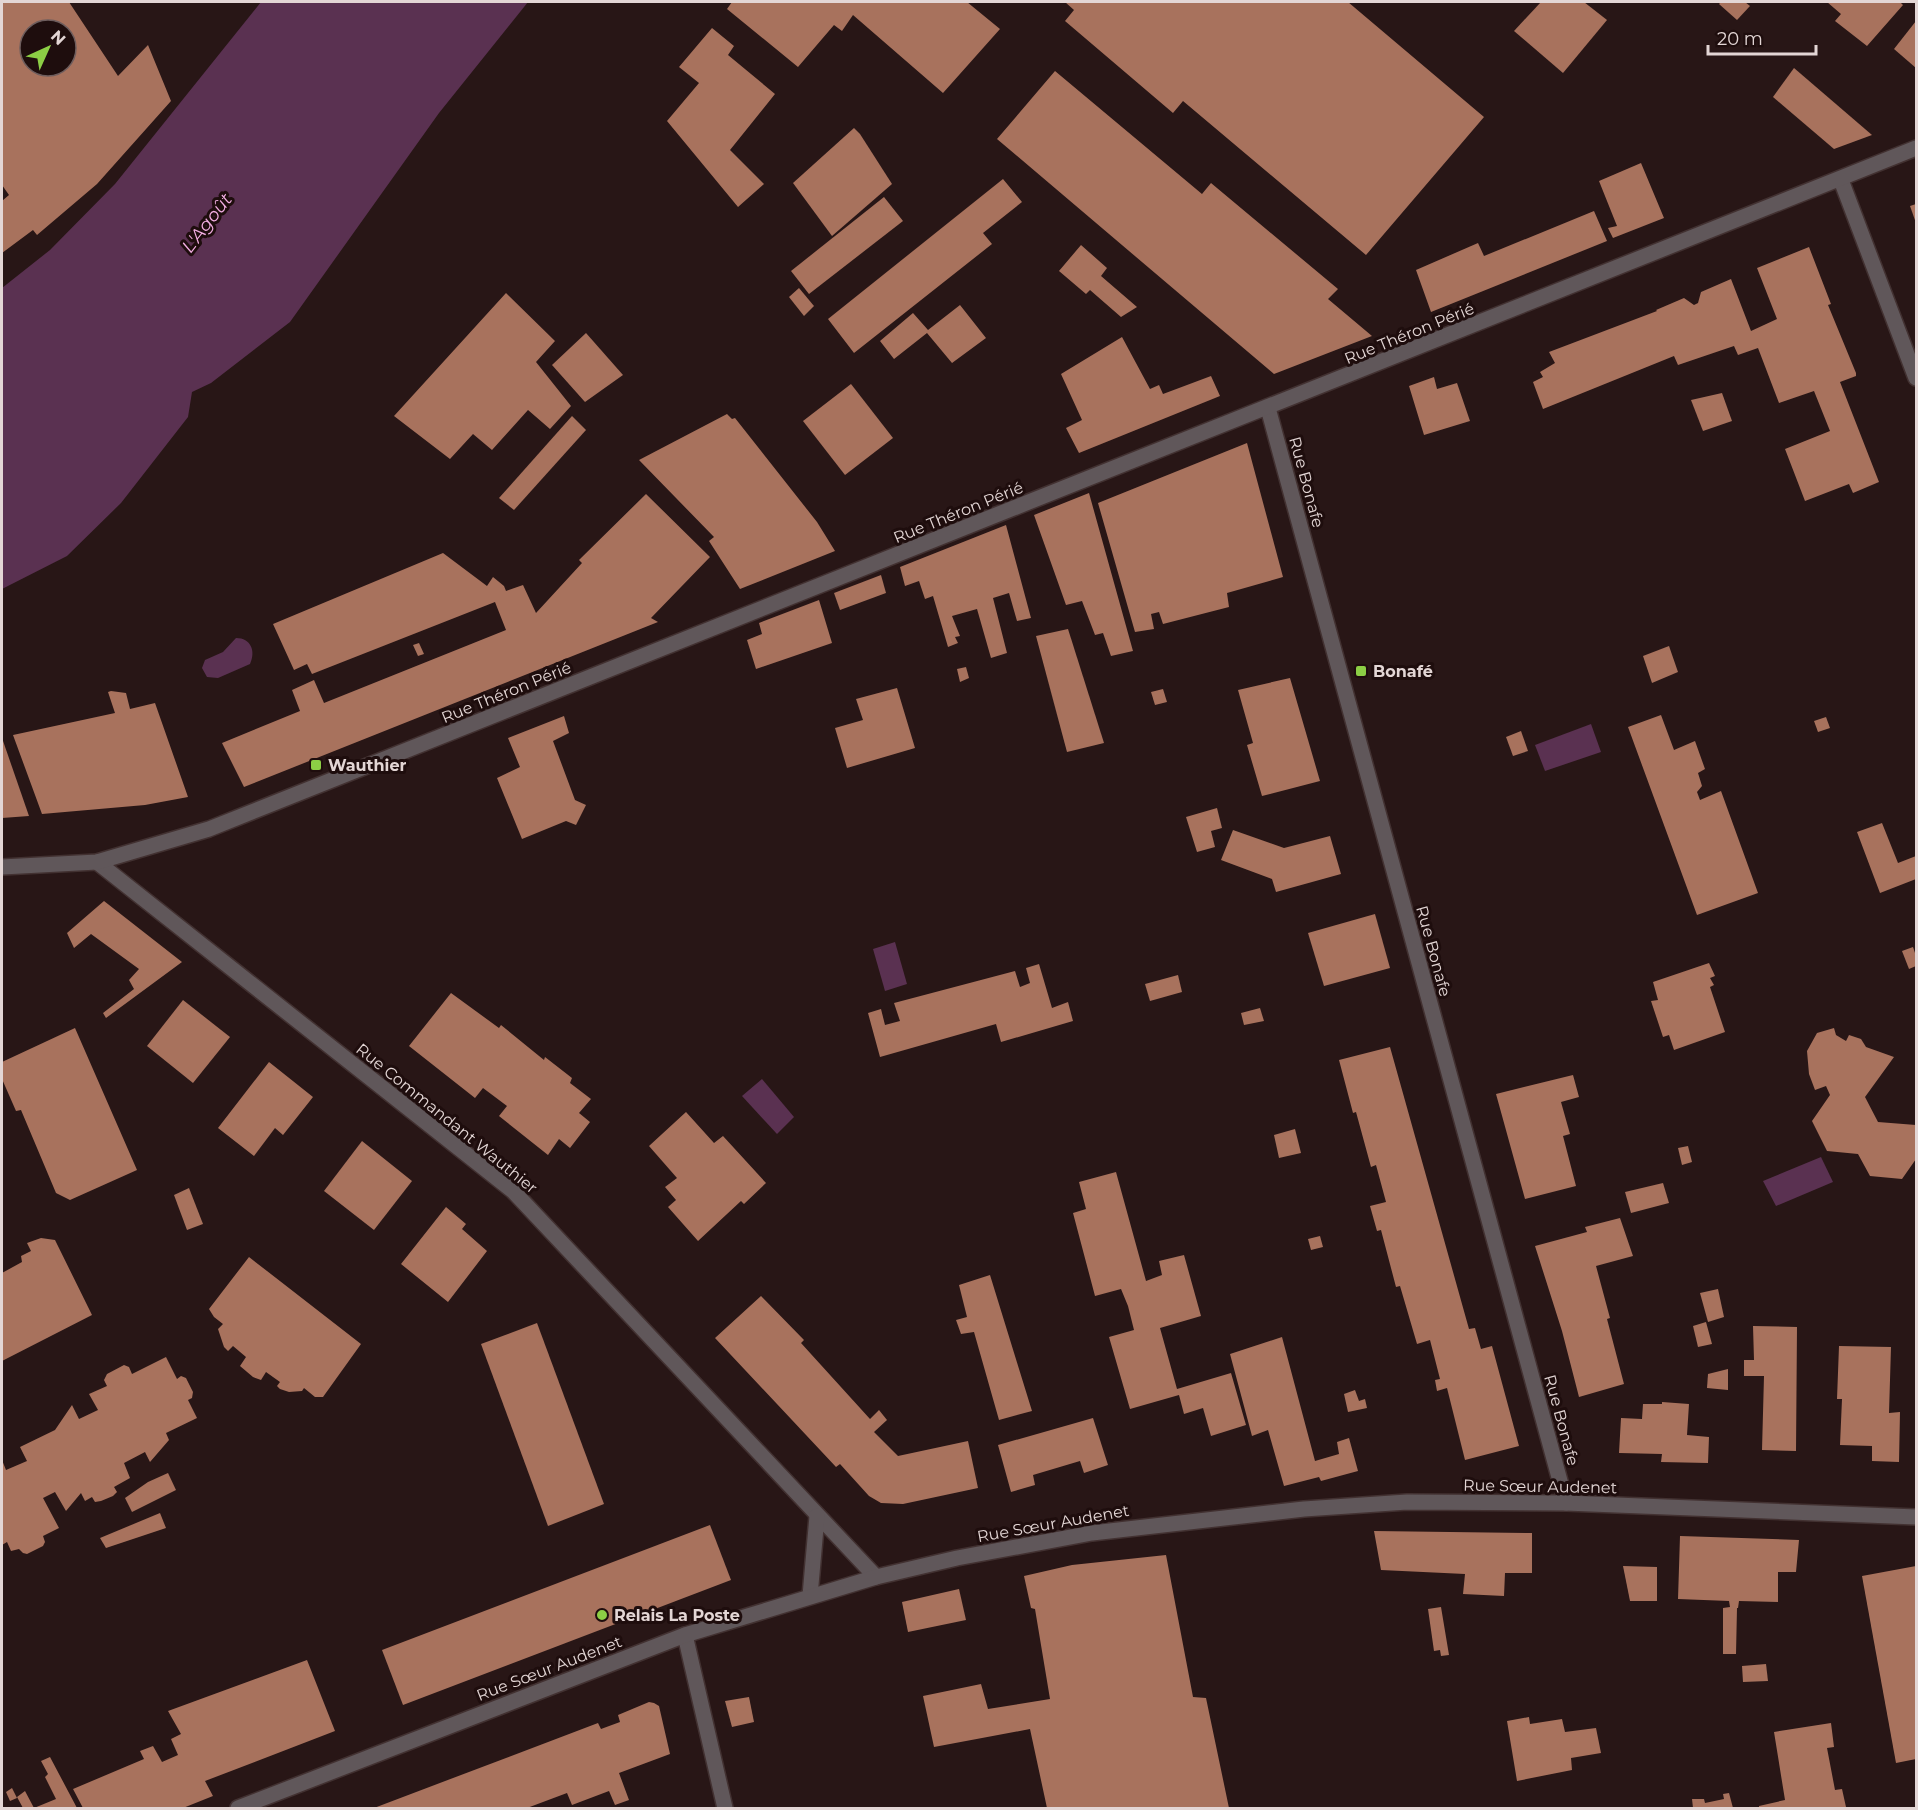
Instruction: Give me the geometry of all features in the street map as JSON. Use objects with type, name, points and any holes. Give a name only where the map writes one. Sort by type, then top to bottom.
[{"type":"street","name":"Rue Théron Périé","points":[[2,867],[98,862],[209,829],[1917,148]]},
{"type":"street","points":[[1841,180],[1917,378]]},
{"type":"street","name":"Rue Bonafe","points":[[1268,408],[1566,1503]]},
{"type":"street","name":"Rue Commandant Wauthier","points":[[98,862],[513,1191],[876,1577]]},
{"type":"street","name":"Rue Sœur Audenet","points":[[238,1809],[685,1635],[876,1577],[957,1558],[1092,1533],[1191,1520],[1407,1502],[1566,1503],[1917,1517]]},
{"type":"street","points":[[810,1596],[817,1516]]},
{"type":"street","points":[[685,1635],[725,1809]]},
{"type":"water","name":"L'Agoût","points":[[261,2],[528,2],[439,113],[290,322],[211,383],[192,392],[188,417],[121,503],[67,556],[2,589],[2,288],[50,250],[115,184]]},
{"type":"water","points":[[236,638],[245,640],[251,646],[250,664],[218,678],[207,677],[202,668],[205,660],[223,652]]},
{"type":"water","points":[[1591,724],[1601,752],[1545,771],[1535,745]]},
{"type":"water","points":[[895,942],[907,984],[885,991],[873,949]]},
{"type":"water","points":[[762,1079],[794,1117],[777,1134],[742,1096]]},
{"type":"water","points":[[1821,1157],[1833,1182],[1776,1206],[1763,1181]]},
{"type":"building","points":[[2,2],[69,2],[118,76],[148,45],[171,101],[97,184],[37,235],[33,230],[2,253],[2,201],[9,195],[2,185]]},
{"type":"building","points":[[732,2],[967,2],[1000,29],[943,93],[853,15],[842,31],[834,25],[798,67],[727,9]]},
{"type":"building","points":[[1065,2],[1348,2],[1484,117],[1366,255],[1183,101],[1173,113],[1065,21],[1074,10]]},
{"type":"building","points":[[1541,2],[1584,2],[1607,20],[1563,73],[1514,31]]},
{"type":"building","points":[[1721,2],[1745,2],[1750,6],[1737,20],[1719,4]]},
{"type":"building","points":[[1827,2],[1900,2],[1903,5],[1867,46],[1835,21],[1841,14]]},
{"type":"building","points":[[1916,21],[1916,68],[1894,49]]},
{"type":"building","points":[[712,28],[734,46],[728,55],[775,94],[730,150],[764,184],[738,207],[667,121],[699,83],[679,67]]},
{"type":"building","points":[[1794,68],[1872,135],[1834,149],[1773,97]]},
{"type":"building","points":[[1055,71],[1202,194],[1211,183],[1338,289],[1328,299],[1372,336],[1274,374],[997,139]]},
{"type":"building","points":[[854,128],[892,184],[832,236],[793,183]]},
{"type":"building","points":[[1641,163],[1664,218],[1613,238],[1608,228],[1617,226],[1599,181]]},
{"type":"building","points":[[1003,179],[1022,202],[983,233],[992,244],[854,353],[828,319]]},
{"type":"building","points":[[884,197],[903,221],[809,294],[791,271]]},
{"type":"building","points":[[1916,204],[1916,223],[1910,206]]},
{"type":"building","points":[[1594,211],[1607,241],[1431,312],[1416,270],[1478,243],[1484,256]]},
{"type":"building","points":[[1081,245],[1107,268],[1101,276],[1137,307],[1121,317],[1090,290],[1086,294],[1059,271]]},
{"type":"building","points":[[1809,247],[1831,304],[1828,305],[1856,373],[1856,376],[1840,382],[1879,482],[1853,493],[1849,484],[1805,501],[1785,449],[1830,431],[1814,391],[1779,403],[1758,348],[1738,355],[1734,346],[1678,365],[1674,356],[1543,409],[1533,382],[1543,377],[1540,372],[1555,363],[1549,352],[1657,311],[1684,298],[1694,305],[1698,303],[1701,292],[1731,279],[1751,331],[1777,319],[1757,268]]},
{"type":"building","points":[[799,288],[814,306],[804,316],[789,297]]},
{"type":"building","points":[[506,293],[555,341],[536,362],[571,406],[550,429],[528,410],[492,450],[473,434],[450,459],[394,416]]},
{"type":"building","points":[[960,305],[986,338],[952,363],[927,333],[894,359],[880,341],[913,313],[928,330]]},
{"type":"building","points":[[586,333],[623,375],[585,402],[552,365]]},
{"type":"building","points":[[1122,337],[1150,389],[1159,385],[1163,394],[1211,376],[1220,396],[1079,453],[1066,428],[1082,420],[1061,374]]},
{"type":"building","points":[[1434,377],[1437,389],[1457,383],[1470,421],[1424,435],[1409,386]]},
{"type":"building","points":[[851,384],[893,438],[845,475],[803,421]]},
{"type":"building","points":[[1722,393],[1732,421],[1703,431],[1691,400]]},
{"type":"building","points":[[727,414],[732,419],[735,418],[817,522],[835,551],[740,589],[709,541],[714,537],[639,460]]},
{"type":"building","points":[[572,416],[586,430],[514,510],[499,498]]},
{"type":"building","points":[[1247,443],[1283,577],[1227,593],[1229,607],[1163,624],[1159,612],[1151,614],[1154,629],[1135,632],[1098,503]]},
{"type":"building","points":[[1089,493],[1133,651],[1111,656],[1103,633],[1095,635],[1082,601],[1066,605],[1034,515]]},
{"type":"building","points":[[646,494],[710,557],[651,618],[658,622],[244,787],[222,743],[300,711],[292,690],[314,680],[324,703],[506,630],[495,602],[312,674],[307,664],[294,670],[273,624],[443,553],[487,586],[493,577],[504,586],[506,591],[523,585],[536,613],[582,563],[579,560]]},
{"type":"building","points":[[1006,525],[1031,618],[1017,621],[1009,593],[993,598],[1007,653],[991,658],[977,609],[952,616],[960,636],[955,637],[958,643],[948,647],[933,596],[925,599],[919,581],[905,586],[900,567]]},
{"type":"building","points":[[881,575],[886,593],[840,610],[834,593]]},
{"type":"building","points":[[819,600],[832,643],[756,669],[747,640],[762,634],[759,623]]},
{"type":"building","points":[[1068,629],[1104,743],[1067,752],[1036,636]]},
{"type":"building","points":[[419,643],[424,654],[418,656],[413,645]]},
{"type":"building","points":[[1669,646],[1678,672],[1652,683],[1643,656]]},
{"type":"building","points":[[966,667],[969,678],[960,682],[957,669]]},
{"type":"building","points":[[1290,678],[1320,781],[1262,796],[1247,745],[1253,743],[1238,690]]},
{"type":"building","points":[[897,688],[915,748],[847,768],[835,728],[863,720],[856,699]]},
{"type":"building","points":[[1163,689],[1167,702],[1155,705],[1151,692]]},
{"type":"building","points":[[108,692],[126,693],[130,709],[155,703],[188,797],[145,805],[42,814],[13,735],[115,713]]},
{"type":"building","points":[[1661,715],[1674,750],[1695,741],[1705,769],[1698,773],[1702,786],[1697,792],[1700,800],[1721,791],[1758,893],[1697,915],[1628,727]]},
{"type":"building","points":[[564,716],[569,733],[553,741],[575,800],[586,805],[576,825],[566,821],[522,839],[497,778],[520,767],[508,738]]},
{"type":"building","points":[[1826,717],[1830,728],[1818,732],[1814,721]]},
{"type":"building","points":[[1521,731],[1528,751],[1513,756],[1506,737]]},
{"type":"building","points":[[2,738],[29,816],[2,818]]},
{"type":"building","points":[[1217,808],[1222,828],[1211,831],[1215,847],[1197,852],[1186,817]]},
{"type":"building","points":[[1882,823],[1898,863],[1916,856],[1916,879],[1880,893],[1857,832]]},
{"type":"building","points":[[1233,830],[1284,848],[1330,836],[1341,874],[1276,892],[1272,879],[1221,860]]},
{"type":"building","points":[[104,901],[182,962],[106,1018],[103,1013],[134,989],[129,980],[139,969],[91,934],[74,948],[67,933]]},
{"type":"building","points":[[1375,914],[1390,968],[1324,986],[1308,933]]},
{"type":"building","points":[[1913,947],[1916,966],[1909,969],[1902,951]]},
{"type":"building","points":[[1709,963],[1715,976],[1710,978],[1714,985],[1710,987],[1725,1032],[1674,1050],[1669,1035],[1663,1037],[1651,1001],[1658,1000],[1653,982]]},
{"type":"building","points":[[1039,964],[1052,1008],[1068,1002],[1073,1021],[1001,1042],[996,1024],[880,1057],[868,1013],[881,1009],[885,1025],[900,1021],[894,1003],[1015,971],[1020,987],[1030,983],[1026,968]]},
{"type":"building","points":[[1178,975],[1182,992],[1150,1001],[1145,984]]},
{"type":"building","points":[[451,993],[499,1028],[501,1025],[544,1060],[545,1057],[572,1078],[570,1083],[591,1099],[579,1113],[590,1122],[570,1148],[559,1139],[548,1155],[499,1116],[507,1106],[483,1088],[475,1098],[409,1046]]},
{"type":"building","points":[[183,1000],[230,1037],[193,1083],[147,1046]]},
{"type":"building","points":[[1260,1008],[1264,1021],[1244,1025],[1241,1013]]},
{"type":"building","points":[[75,1028],[137,1170],[70,1200],[56,1193],[21,1110],[16,1111],[2,1079],[2,1062]]},
{"type":"building","points":[[1834,1028],[1836,1035],[1846,1041],[1849,1035],[1861,1039],[1866,1047],[1894,1057],[1865,1097],[1878,1122],[1916,1125],[1916,1159],[1902,1179],[1870,1176],[1858,1154],[1827,1151],[1812,1121],[1830,1095],[1826,1086],[1815,1090],[1809,1074],[1807,1051],[1817,1033]]},
{"type":"building","points":[[1390,1047],[1469,1329],[1475,1328],[1481,1349],[1492,1346],[1519,1446],[1465,1460],[1447,1388],[1437,1391],[1435,1380],[1440,1379],[1430,1340],[1417,1344],[1400,1286],[1396,1287],[1381,1230],[1377,1231],[1370,1206],[1386,1202],[1376,1165],[1371,1167],[1356,1112],[1353,1113],[1339,1060]]},
{"type":"building","points":[[269,1062],[313,1097],[283,1135],[275,1128],[254,1156],[218,1128]]},
{"type":"building","points":[[1573,1075],[1579,1097],[1561,1102],[1570,1134],[1563,1136],[1576,1186],[1525,1199],[1496,1094]]},
{"type":"building","points":[[686,1112],[714,1143],[723,1136],[766,1183],[744,1204],[741,1201],[698,1241],[668,1207],[676,1200],[665,1187],[677,1178],[649,1146]]},
{"type":"building","points":[[1295,1129],[1301,1153],[1279,1158],[1274,1135]]},
{"type":"building","points":[[362,1141],[412,1181],[374,1230],[324,1191]]},
{"type":"building","points":[[1688,1146],[1692,1162],[1682,1165],[1678,1148]]},
{"type":"building","points":[[1116,1172],[1146,1281],[1162,1275],[1159,1261],[1184,1255],[1201,1316],[1160,1328],[1177,1389],[1231,1373],[1246,1425],[1211,1436],[1203,1408],[1184,1414],[1179,1395],[1130,1409],[1109,1337],[1134,1330],[1128,1306],[1121,1289],[1095,1296],[1073,1213],[1086,1209],[1079,1182]]},
{"type":"building","points":[[1663,1183],[1669,1203],[1631,1213],[1625,1192]]},
{"type":"building","points":[[189,1188],[203,1224],[187,1230],[174,1195]]},
{"type":"building","points":[[446,1207],[466,1224],[462,1229],[487,1251],[448,1302],[401,1264]]},
{"type":"building","points":[[1620,1218],[1633,1256],[1596,1266],[1624,1384],[1579,1397],[1562,1331],[1535,1246],[1587,1232],[1585,1227]]},
{"type":"building","points":[[1320,1236],[1323,1247],[1311,1250],[1308,1239]]},
{"type":"building","points":[[41,1238],[55,1240],[92,1315],[2,1361],[2,1273],[22,1262],[21,1256],[31,1251],[27,1243]]},
{"type":"building","points":[[249,1257],[361,1344],[323,1397],[315,1397],[304,1388],[302,1391],[289,1392],[280,1389],[277,1386],[280,1382],[266,1372],[261,1380],[253,1377],[240,1366],[246,1357],[233,1346],[228,1351],[224,1347],[218,1329],[223,1324],[214,1317],[209,1309]]},
{"type":"building","points":[[990,1275],[1032,1411],[999,1420],[974,1332],[961,1334],[956,1320],[967,1317],[959,1285]]},
{"type":"building","points":[[1718,1289],[1724,1317],[1708,1322],[1700,1293]]},
{"type":"building","points":[[761,1296],[804,1340],[801,1343],[870,1419],[879,1410],[887,1420],[874,1432],[898,1456],[968,1441],[978,1488],[903,1504],[881,1503],[869,1496],[840,1464],[836,1467],[715,1338]]},
{"type":"building","points":[[1706,1322],[1712,1344],[1698,1347],[1693,1326]]},
{"type":"building","points":[[537,1323],[604,1504],[548,1526],[481,1344]]},
{"type":"building","points":[[1753,1326],[1797,1327],[1796,1451],[1762,1450],[1764,1376],[1744,1376],[1744,1360],[1754,1360]]},
{"type":"building","points":[[1282,1337],[1315,1461],[1339,1454],[1337,1442],[1349,1438],[1358,1471],[1321,1481],[1319,1477],[1284,1486],[1268,1430],[1252,1436],[1230,1354]]},
{"type":"building","points":[[1839,1346],[1891,1347],[1889,1413],[1900,1412],[1899,1462],[1872,1461],[1872,1446],[1840,1445],[1842,1399],[1837,1399]]},
{"type":"building","points":[[166,1357],[177,1379],[181,1376],[186,1378],[193,1392],[192,1398],[188,1400],[197,1418],[166,1433],[169,1440],[150,1462],[145,1452],[124,1463],[130,1478],[114,1487],[117,1492],[113,1496],[95,1502],[92,1497],[85,1501],[81,1493],[66,1511],[55,1492],[43,1498],[59,1528],[43,1536],[45,1542],[43,1546],[27,1554],[19,1549],[11,1551],[7,1542],[2,1545],[2,1460],[6,1470],[27,1461],[20,1447],[55,1430],[72,1405],[79,1419],[98,1410],[89,1394],[107,1386],[104,1380],[107,1374],[124,1365],[129,1367],[132,1374]]},
{"type":"building","points":[[1728,1369],[1728,1390],[1707,1388],[1708,1374]]},
{"type":"building","points":[[1355,1390],[1359,1401],[1365,1399],[1367,1408],[1348,1412],[1344,1394]]},
{"type":"building","points":[[1662,1402],[1689,1404],[1687,1435],[1709,1437],[1708,1463],[1661,1462],[1662,1454],[1619,1453],[1621,1418],[1642,1419],[1643,1404],[1662,1404]]},
{"type":"building","points":[[1093,1418],[1108,1465],[1084,1473],[1080,1461],[1033,1475],[1035,1485],[1011,1492],[998,1445]]},
{"type":"building","points":[[168,1473],[176,1490],[132,1512],[125,1498],[148,1482]]},
{"type":"building","points":[[160,1513],[166,1528],[106,1548],[100,1538]]},
{"type":"building","points":[[710,1525],[731,1580],[403,1705],[382,1650]]},
{"type":"building","points":[[1374,1531],[1532,1533],[1532,1573],[1505,1573],[1504,1596],[1463,1594],[1465,1574],[1381,1570]]},
{"type":"building","points":[[1680,1536],[1799,1540],[1796,1572],[1778,1572],[1778,1602],[1739,1601],[1736,1654],[1723,1654],[1723,1608],[1730,1607],[1729,1601],[1678,1599]]},
{"type":"building","points":[[1166,1555],[1193,1697],[1206,1698],[1229,1808],[1047,1808],[1030,1729],[934,1747],[923,1696],[981,1684],[988,1709],[1050,1699],[1035,1609],[1031,1608],[1024,1576],[1072,1565]]},
{"type":"building","points":[[1623,1566],[1657,1567],[1657,1601],[1630,1601]]},
{"type":"building","points":[[1916,1566],[1916,1759],[1896,1763],[1862,1576]]},
{"type":"building","points":[[959,1589],[966,1620],[908,1632],[902,1602]]},
{"type":"building","points":[[1441,1607],[1449,1655],[1441,1656],[1440,1650],[1434,1651],[1428,1609]]},
{"type":"building","points":[[307,1660],[335,1731],[205,1781],[213,1796],[183,1808],[83,1808],[73,1789],[144,1759],[140,1751],[153,1746],[162,1762],[178,1755],[171,1739],[181,1734],[168,1711]]},
{"type":"building","points":[[1766,1664],[1768,1681],[1743,1682],[1742,1666]]},
{"type":"building","points":[[749,1697],[754,1722],[732,1727],[725,1701]]},
{"type":"building","points":[[649,1702],[659,1706],[670,1754],[619,1773],[629,1800],[615,1805],[609,1791],[572,1805],[567,1793],[527,1808],[374,1808],[598,1723],[601,1729],[620,1722],[618,1715]]},
{"type":"building","points":[[1529,1717],[1530,1724],[1562,1719],[1565,1732],[1596,1728],[1601,1753],[1571,1758],[1572,1770],[1517,1781],[1507,1721]]},
{"type":"building","points":[[1831,1723],[1834,1747],[1827,1748],[1835,1790],[1842,1789],[1846,1807],[1759,1808],[1759,1806],[1785,1800],[1774,1732]]},
{"type":"building","points":[[50,1757],[77,1808],[34,1808],[56,1799],[45,1777],[48,1774],[41,1761]]},
{"type":"building","points":[[12,1788],[17,1798],[10,1801],[6,1792]]},
{"type":"building","points":[[25,1791],[34,1808],[23,1808],[17,1797]]},
{"type":"building","points":[[1729,1793],[1733,1808],[1693,1808],[1692,1799],[1704,1799],[1705,1803],[1724,1799],[1723,1794]]},
{"type":"place","name":"Bonafé","points":[[1361,671]]},
{"type":"place","name":"Wauthier","points":[[316,765]]},
{"type":"place","name":"Relais La Poste","points":[[602,1615]]}]
